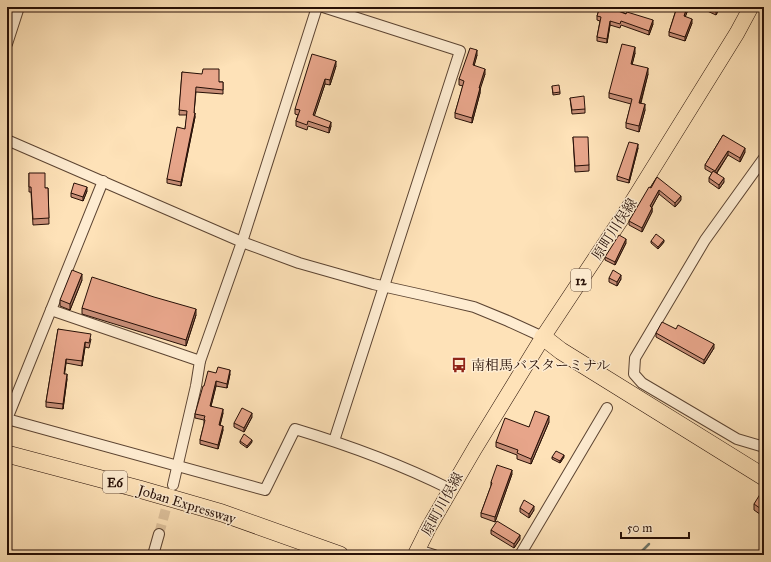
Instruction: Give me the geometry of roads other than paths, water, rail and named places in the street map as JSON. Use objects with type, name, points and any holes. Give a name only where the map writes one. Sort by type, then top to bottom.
[{"type":"highway","points":[[543,337],[565,345],[764,467]]},
{"type":"highway","points":[[543,337],[561,351],[764,477]]},
{"type":"highway","name":"Joban Expressway","points":[[7,454],[140,489],[222,513],[340,555]]},
{"type":"highway","points":[[222,513],[261,532],[324,555]]},
{"type":"main road","name":"原町川俣線","points":[[417,552],[428,527],[450,489],[543,337],[624,215],[737,33],[751,7]]},
{"type":"street","points":[[7,44],[19,7]]},
{"type":"street","points":[[173,485],[196,386],[200,361],[242,242],[317,7]]},
{"type":"street","points":[[323,7],[460,51],[334,441]]},
{"type":"street","points":[[7,140],[242,242],[298,263],[383,287],[474,307],[543,337]]},
{"type":"street","points":[[764,158],[705,240],[635,358],[634,374],[642,383],[730,436],[764,447]]},
{"type":"street","points":[[103,181],[7,419],[266,490],[295,429],[334,441],[418,473],[450,489]]},
{"type":"street","points":[[51,310],[200,361]]},
{"type":"street","points":[[520,555],[607,408]]},
{"type":"street","points":[[152,555],[159,534]]},
{"type":"street","points":[[417,552],[434,555]]},
{"type":"waterway","points":[[638,555],[649,544]]},
{"type":"tunnel","points":[[159,534],[170,494]]},
{"type":"place","name":"南相馬バスターミナル","points":[[459,365]]}]
